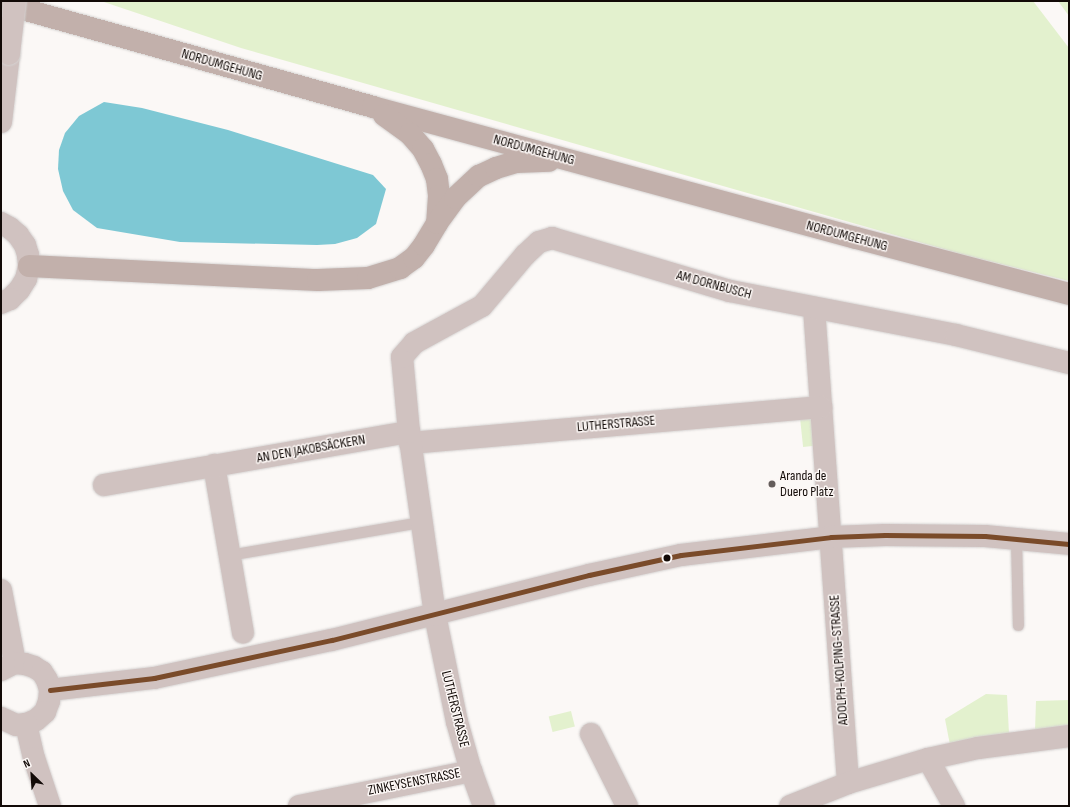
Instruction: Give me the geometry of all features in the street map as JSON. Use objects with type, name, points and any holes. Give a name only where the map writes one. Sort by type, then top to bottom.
[{"type":"main road","name":"NORDUMGEHUNG","points":[[1,3],[373,107],[878,244],[1069,294]]},
{"type":"main road","points":[[373,107],[410,134],[426,154],[437,179],[439,196],[437,223]]},
{"type":"main road","points":[[29,266],[318,280],[368,278],[400,268],[414,258],[455,198],[480,176],[496,168],[516,162],[572,160]]},
{"type":"street","points":[[1,122],[15,1]]},
{"type":"street","points":[[1,223],[18,235],[25,245],[29,266],[26,279],[19,290],[10,299],[1,303]]},
{"type":"street","name":"AM DORNBUSCH","points":[[402,357],[414,343],[482,306],[525,255],[539,242],[552,238],[724,289],[956,335],[1069,363]]},
{"type":"street","name":"ADOLPH-KOLPING-STRASSE","points":[[814,308],[848,782]]},
{"type":"street","name":"LUTHERSTRASSE","points":[[402,357],[409,438],[435,614],[457,722],[471,771],[484,806]]},
{"type":"street","name":"LUTHERSTRASSE","points":[[409,438],[821,407]]},
{"type":"street","name":"AN DEN JAKOBSÄCKERN","points":[[104,485],[214,465],[409,438]]},
{"type":"street","points":[[214,465],[243,633]]},
{"type":"street","points":[[50,690],[154,678],[332,640],[589,575],[673,557],[831,537],[885,535],[978,536],[1069,544]]},
{"type":"street","points":[[1,590],[8,666],[25,664],[34,666],[42,672],[47,680],[50,690],[49,701],[45,712],[36,720],[26,724],[16,724],[1,718]]},
{"type":"street","points":[[26,724],[34,758],[50,806]]},
{"type":"street","points":[[591,734],[627,806]]},
{"type":"street","points":[[790,806],[848,782],[928,759],[1012,742],[1069,737]]},
{"type":"street","points":[[928,759],[954,806]]},
{"type":"street","name":"ZINKEYSENSTRASSE","points":[[299,806],[358,800],[471,771]]},
{"type":"lane","points":[[229,555],[421,522]]},
{"type":"lane","points":[[1016,539],[1018,625]]},
{"type":"green space","points":[[101,1],[1033,1],[1069,48],[1069,281],[961,254],[241,48]]},
{"type":"green space","points":[[1058,1],[1069,1],[1069,16]]},
{"type":"green space","points":[[820,407],[824,445],[803,447],[799,409]]},
{"type":"green space","points":[[986,694],[1007,695],[1009,734],[950,745],[945,719]]},
{"type":"green space","points":[[1069,700],[1069,728],[1035,731],[1036,701]]},
{"type":"green space","points":[[571,711],[575,727],[553,732],[549,717]]},
{"type":"water","points":[[104,102],[142,108],[228,130],[373,175],[386,189],[376,224],[357,238],[335,244],[317,245],[180,242],[97,228],[73,210],[63,191],[58,169],[59,150],[65,133],[79,116]]},
{"type":"transit line","points":[[50,690],[154,678],[332,640],[589,575],[681,555],[831,537],[885,535],[985,536],[1069,544]]},
{"type":"place","name":"Aranda de Duero Platz","points":[[772,484]]}]
